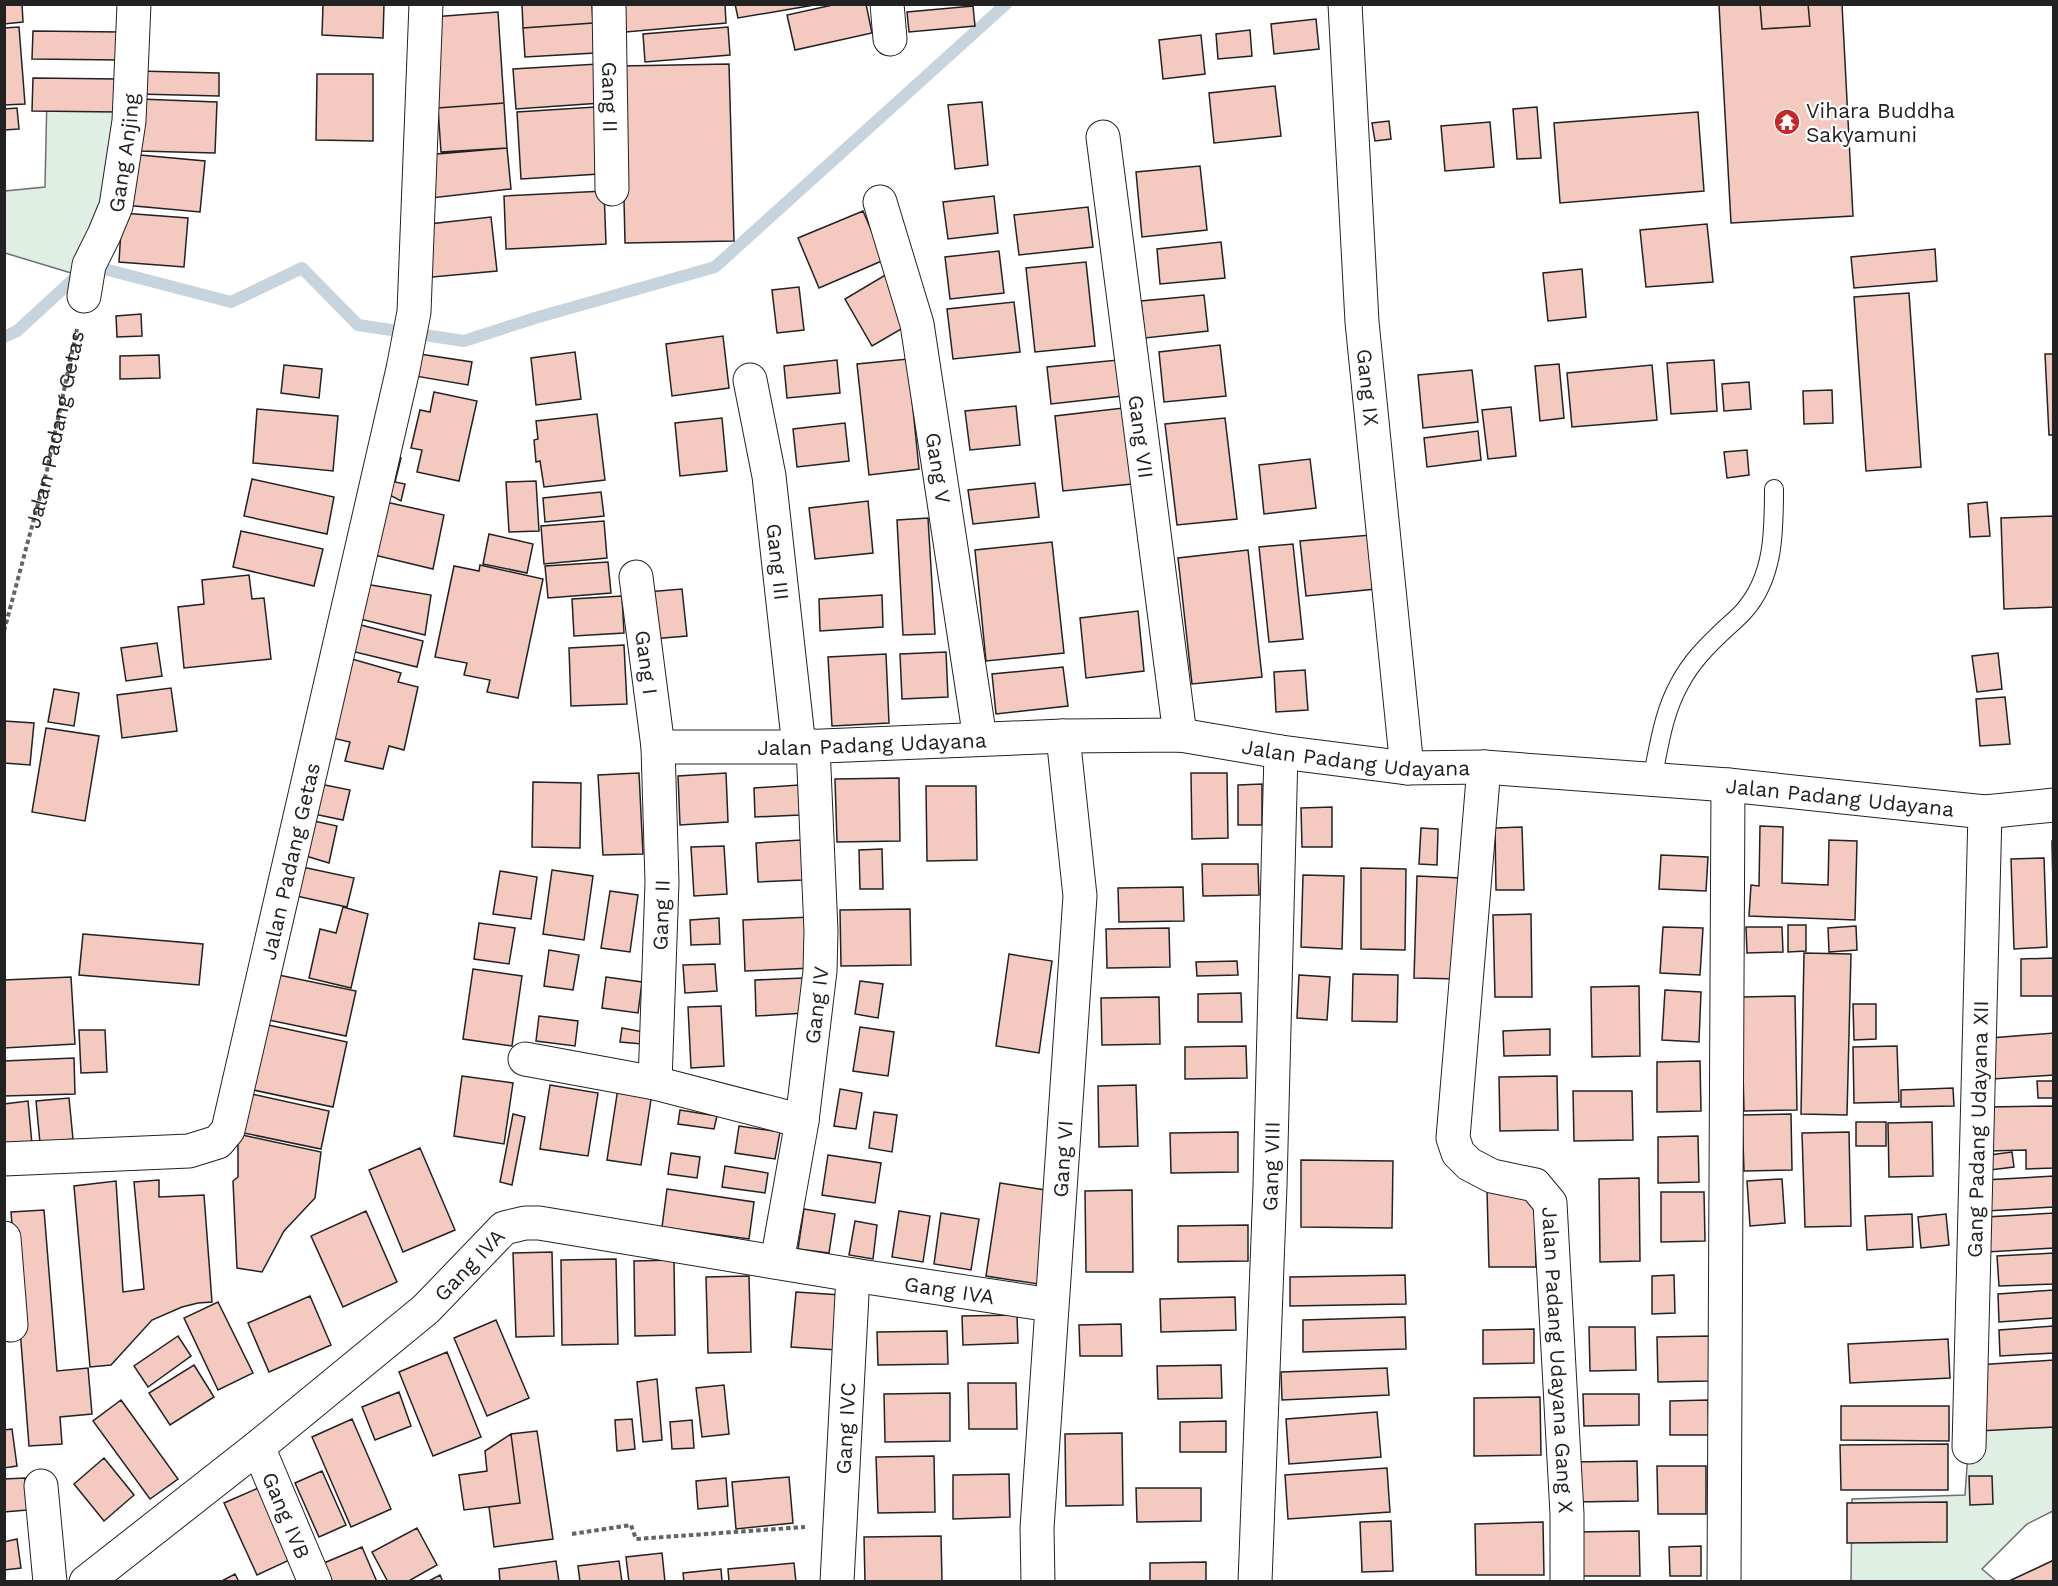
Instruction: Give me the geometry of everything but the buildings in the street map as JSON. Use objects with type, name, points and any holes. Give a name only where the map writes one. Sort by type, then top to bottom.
[{"type":"street","name":"Gang Anjing","points":[[84,296],[89,265],[116,206],[129,120],[134,4]]},
{"type":"street","name":"Jalan Padang Getas","points":[[4,1159],[189,1151],[218,1142],[228,1130],[403,369],[414,312],[426,4]]},
{"type":"street","name":"Gang II","points":[[609,4],[612,189]]},
{"type":"street","points":[[887,4],[890,39]]},
{"type":"street","name":"Gang IX","points":[[1346,4],[1362,322],[1407,768]]},
{"type":"street","name":"Gang VII","points":[[1103,137],[1180,735]]},
{"type":"street","name":"Gang V","points":[[880,202],[917,324],[980,739]]},
{"type":"street","name":"Gang III","points":[[750,380],[769,476],[806,747]]},
{"type":"street","name":"Gang I","points":[[636,577],[658,747]]},
{"type":"street","name":"Jalan Padang Udayana","points":[[658,747],[806,747],[1063,736],[1180,735],[1281,752],[1407,768],[1484,767],[1728,785],[1985,812],[2054,805]]},
{"type":"street","name":"Gang VI","points":[[1038,1581],[1037,1528],[1080,896],[1063,736]]},
{"type":"street","name":"Gang II","points":[[655,1083],[662,882],[658,747]]},
{"type":"street","name":"Gang IV","points":[[777,1262],[802,1121],[820,971],[821,941],[806,747]]},
{"type":"street","name":"Gang VIII","points":[[1255,1581],[1270,1186],[1281,752]]},
{"type":"street","name":"Jalan Padang Udayana Gang X","points":[[1484,767],[1453,1138],[1458,1153],[1469,1164],[1492,1176],[1535,1185],[1550,1203],[1567,1514],[1567,1581]]},
{"type":"street","points":[[1724,1581],[1728,785]]},
{"type":"street","name":"Gang Padang Udayana XII","points":[[1969,1447],[1985,812]]},
{"type":"street","points":[[525,1059],[655,1083],[802,1121]]},
{"type":"street","name":"Gang IVA","points":[[86,1581],[258,1447],[426,1309],[509,1225],[539,1223],[1051,1305]]},
{"type":"street","points":[[4,1238],[11,1325]]},
{"type":"street","name":"Gang IVC","points":[[837,1581],[838,1524],[853,1275]]},
{"type":"street","name":"Gang IVB","points":[[258,1447],[315,1581]]},
{"type":"street","points":[[41,1486],[50,1581]]},
{"type":"lane","points":[[1652,780],[1669,706],[1680,682],[1696,657],[1744,612],[1756,595],[1769,564],[1774,533],[1774,489]]},
{"type":"path","name":"Jalan Padang Getas","points":[[4,631],[47,470],[84,296]]},
{"type":"path","points":[[572,1534],[632,1525],[636,1539],[838,1524]]},
{"type":"green space","points":[[47,94],[127,96],[91,279],[5,253],[5,191],[45,187]]},
{"type":"green space","points":[[2053,1390],[2053,1511],[2027,1524],[1982,1569],[1996,1581],[1851,1582],[1852,1499],[1965,1495],[1972,1394]]},
{"type":"waterway","points":[[4,337],[17,331],[89,265],[231,302],[302,268],[358,325],[464,341],[535,318],[715,267],[1006,4]]},
{"type":"place","name":"Vihara Buddha Sakyamuni","points":[[1787,122]]}]
